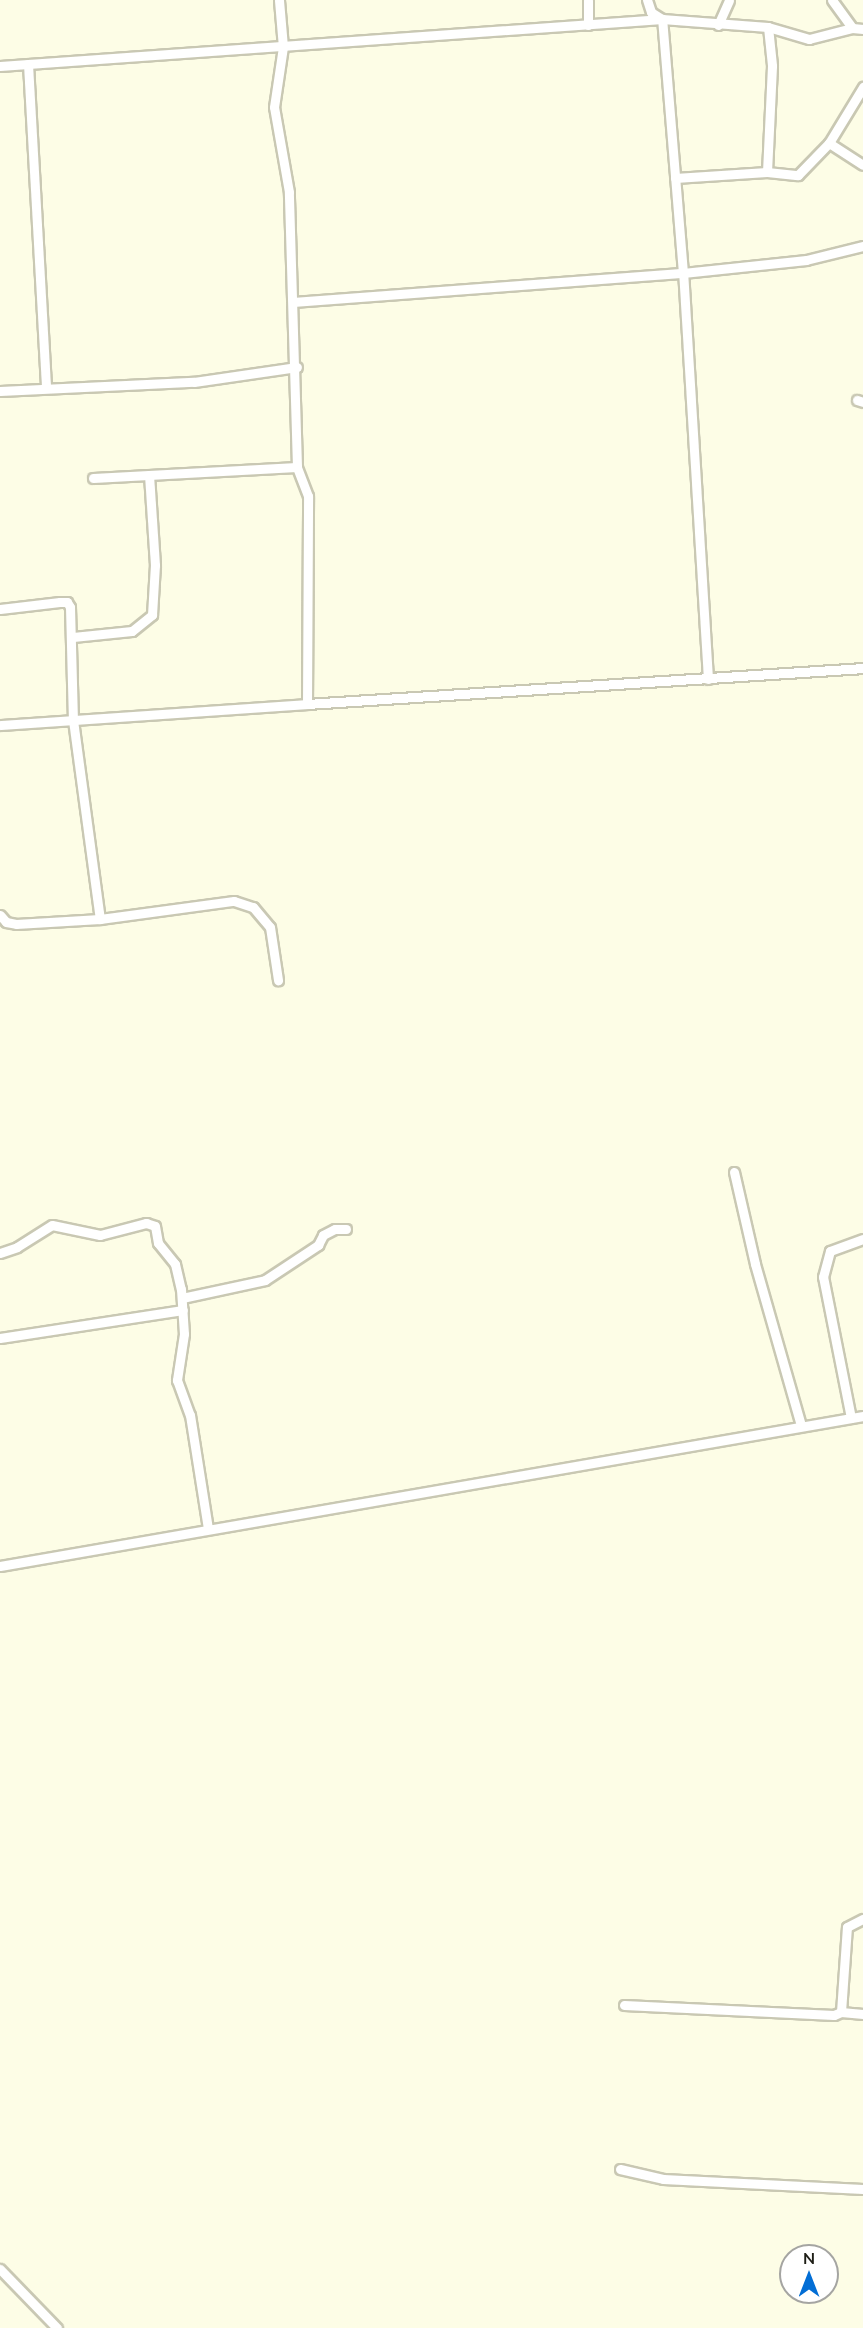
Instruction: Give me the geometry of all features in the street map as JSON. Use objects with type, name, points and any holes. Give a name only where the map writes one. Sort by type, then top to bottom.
[{"type":"street","points":[[279,0],[283,47],[274,107],[289,192],[297,367],[297,467],[308,496],[307,704]]},
{"type":"street","points":[[588,0],[588,25]]},
{"type":"street","points":[[647,0],[651,12],[662,19]]},
{"type":"street","points":[[718,25],[729,0]]},
{"type":"street","points":[[832,0],[852,28]]},
{"type":"street","points":[[662,19],[683,273],[708,679]]},
{"type":"street","points":[[0,66],[662,19],[768,27],[809,39],[852,28],[863,29]]},
{"type":"street","points":[[767,172],[772,66],[768,27]]},
{"type":"street","points":[[28,64],[46,387]]},
{"type":"street","points":[[675,178],[767,172],[798,175],[828,143],[863,87]]},
{"type":"street","points":[[828,143],[863,165]]},
{"type":"street","points":[[294,302],[683,273],[806,260],[863,246]]},
{"type":"street","points":[[0,391],[46,387],[194,382],[297,367]]},
{"type":"street","points":[[93,478],[297,467]]},
{"type":"street","points":[[73,637],[132,631],[152,615],[156,565],[150,475]]},
{"type":"street","points":[[0,609],[67,602],[73,637],[73,720],[100,919]]},
{"type":"street","points":[[0,725],[863,668]]},
{"type":"street","points":[[0,915],[6,922],[16,924],[100,919],[234,901],[253,907],[270,927],[278,980]]},
{"type":"street","points":[[734,1172],[755,1264],[801,1426]]},
{"type":"street","points":[[0,1253],[17,1247],[51,1225],[100,1235],[153,1223],[158,1243],[177,1270],[183,1310],[177,1380],[190,1415],[208,1529]]},
{"type":"street","points":[[182,1298],[265,1280],[318,1245],[323,1235],[335,1229],[346,1229]]},
{"type":"street","points":[[851,1418],[823,1277],[830,1251],[863,1239]]},
{"type":"street","points":[[0,1338],[183,1310]]},
{"type":"street","points":[[0,1566],[863,1416]]},
{"type":"street","points":[[841,2012],[847,1927],[863,1919]]},
{"type":"street","points":[[624,2005],[820,2016],[841,2012],[863,2014]]},
{"type":"street","points":[[620,2169],[663,2179],[863,2189]]},
{"type":"street","points":[[0,2269],[57,2328]]}]
